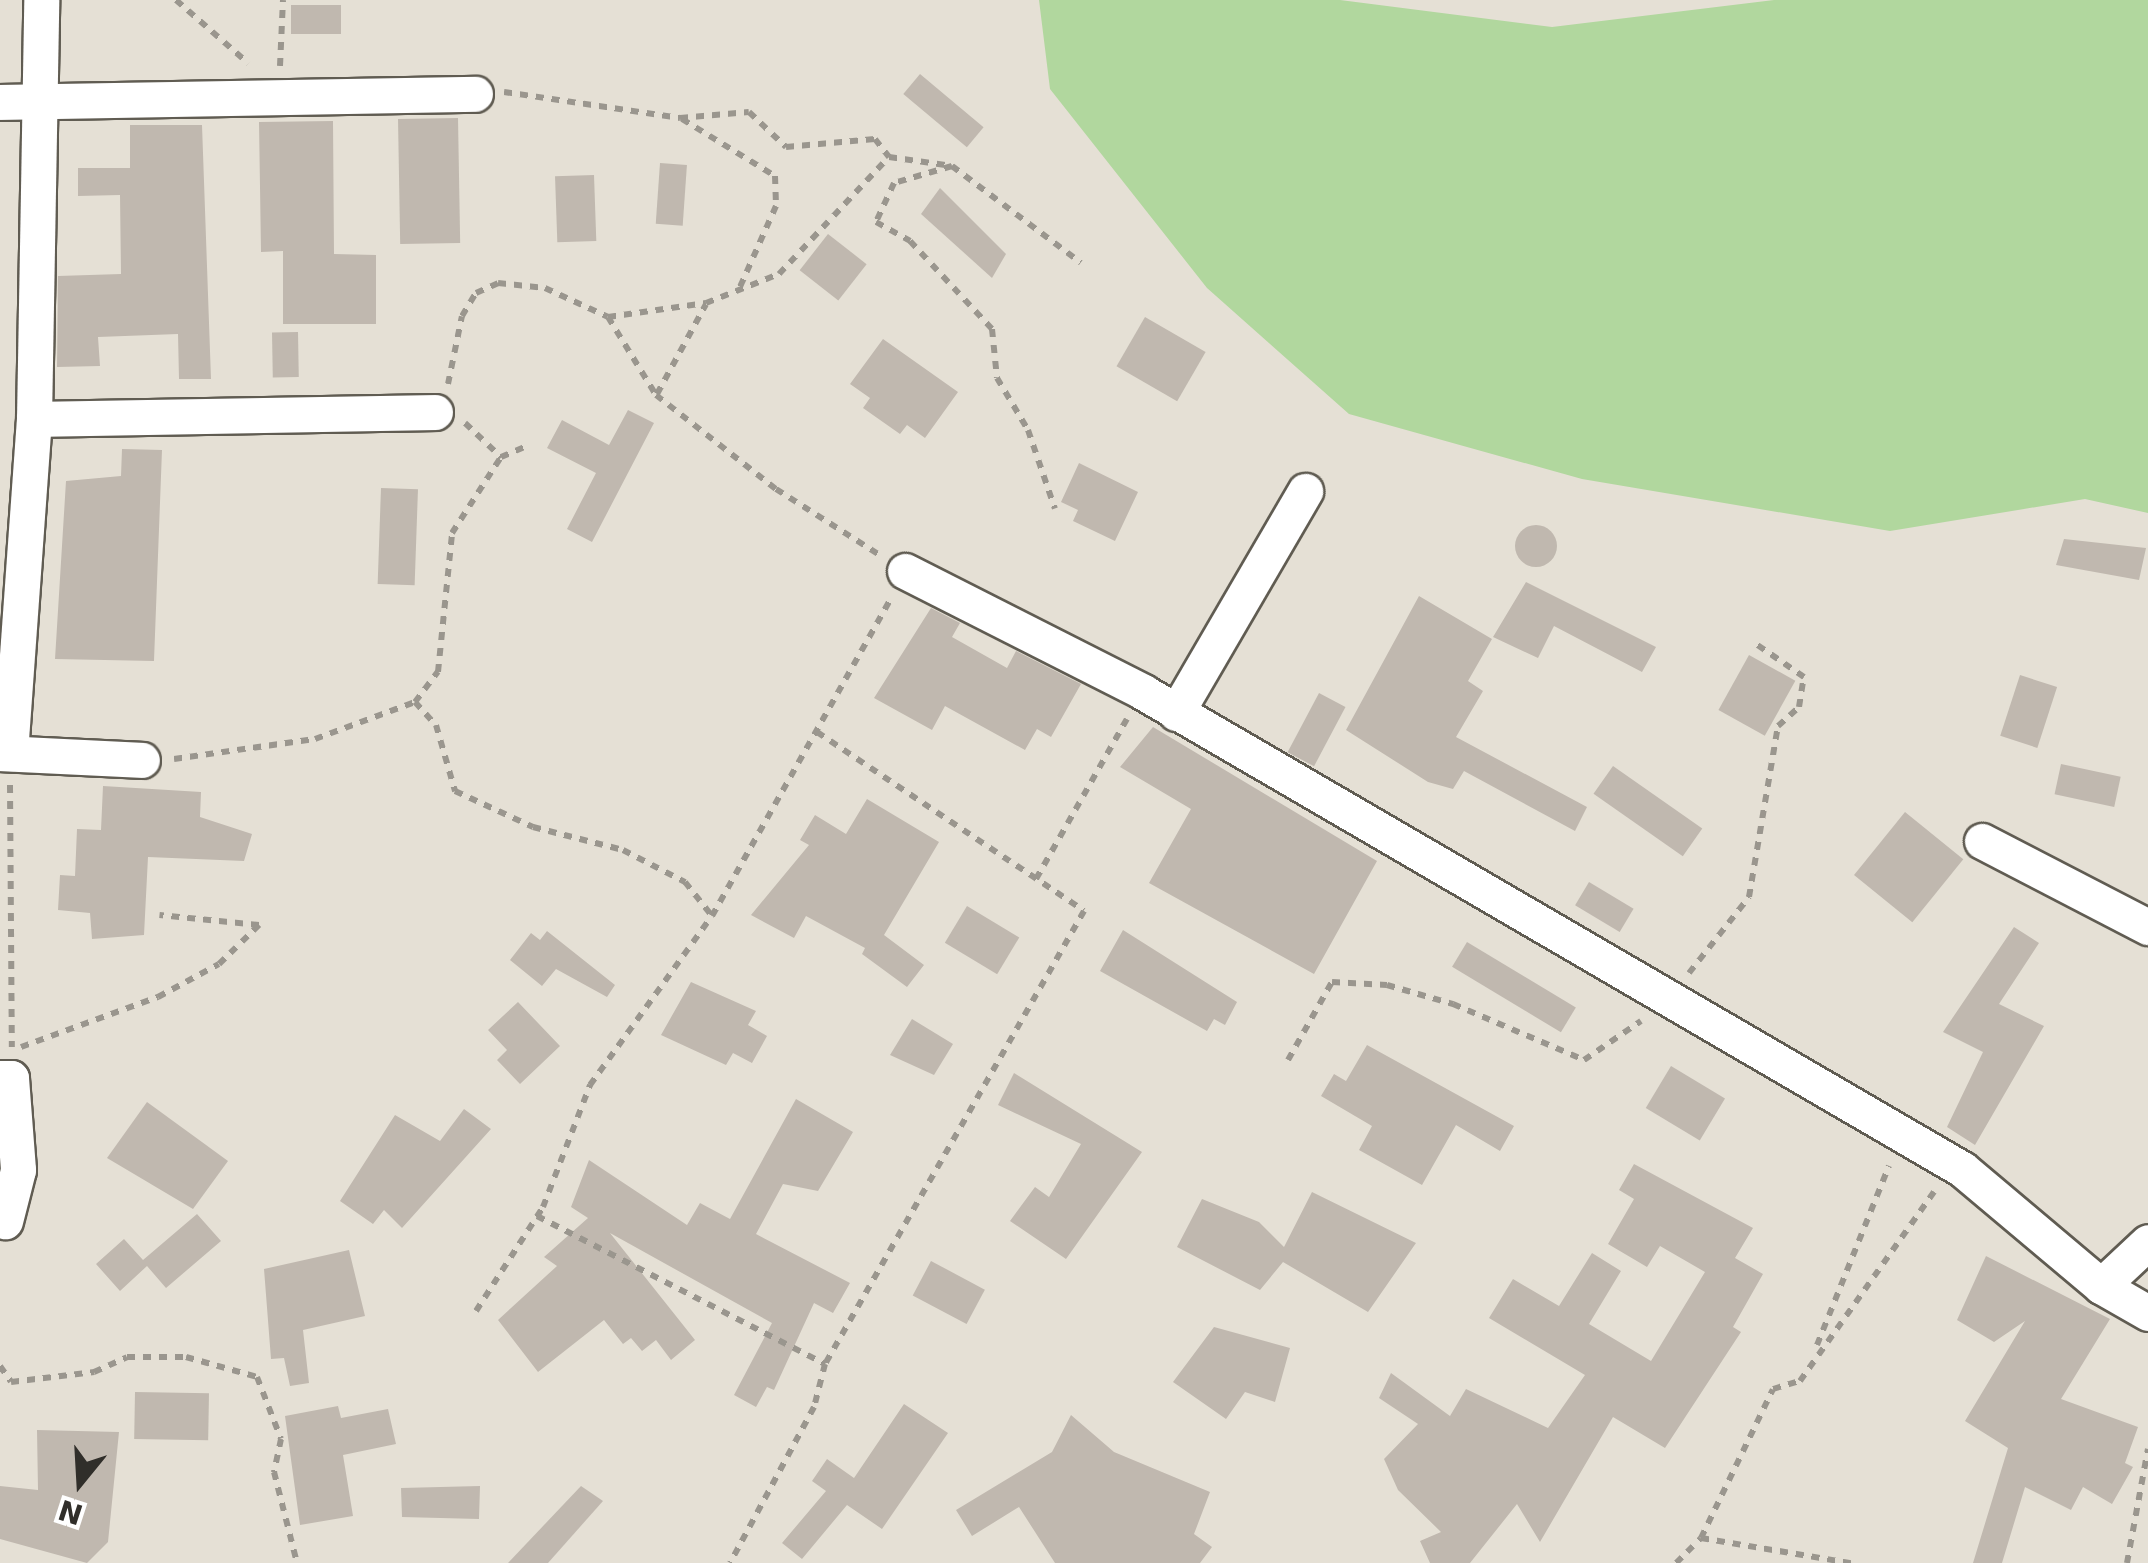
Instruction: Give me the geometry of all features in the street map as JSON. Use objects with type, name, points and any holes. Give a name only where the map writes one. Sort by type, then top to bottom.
[{"type":"street","points":[[41,0],[34,419],[5,753],[142,760]]},
{"type":"street","points":[[0,102],[476,94]]},
{"type":"street","points":[[34,419],[435,412]]},
{"type":"street","points":[[1176,712],[1305,491]]},
{"type":"street","points":[[905,570],[1143,692],[1962,1169],[2101,1286],[2148,1313]]},
{"type":"street","points":[[1982,841],[2148,928]]},
{"type":"street","points":[[5,1221],[18,1170],[8,1070]]},
{"type":"street","points":[[2101,1286],[2148,1242]]},
{"type":"path","points":[[176,0],[286,97]]},
{"type":"path","points":[[282,0],[286,97]]},
{"type":"path","points":[[476,94],[525,90],[680,118],[749,112],[786,147],[875,140],[889,157],[952,166],[1081,263]]},
{"type":"path","points":[[680,118],[775,176],[776,206],[740,290]]},
{"type":"path","points":[[608,318],[706,303],[779,274],[889,157]]},
{"type":"path","points":[[952,166],[894,183],[876,222],[910,242],[992,329],[997,378],[1028,430],[1056,509]]},
{"type":"path","points":[[476,1311],[537,1216],[590,1085],[712,916],[752,832],[817,732],[905,570],[776,490],[656,395],[608,318],[545,288],[498,283],[476,294],[435,412],[466,424],[501,457]]},
{"type":"path","points":[[656,395],[706,303]]},
{"type":"path","points":[[142,760],[315,739],[415,702],[438,672],[452,533],[501,457],[528,444]]},
{"type":"path","points":[[1036,878],[1143,692]]},
{"type":"path","points":[[415,702],[436,725],[454,791],[533,828],[622,850],[685,882],[712,916]]},
{"type":"path","points":[[730,1563],[814,1407],[825,1364],[1084,911],[817,732]]},
{"type":"path","points":[[5,753],[8,1070],[219,964],[259,925],[159,915]]},
{"type":"path","points":[[1676,1563],[1700,1538],[1773,1390],[1800,1381],[1886,1177],[1896,1131]]},
{"type":"path","points":[[1816,1347],[1862,1303],[1920,1204],[1962,1169]]},
{"type":"path","points":[[537,1216],[825,1364]]},
{"type":"path","points":[[0,1366],[11,1382],[94,1372],[126,1357],[186,1357],[257,1378],[281,1438],[274,1472],[297,1563]]},
{"type":"path","points":[[2127,1563],[2148,1449]]},
{"type":"path","points":[[1700,1538],[1850,1563]]},
{"type":"green space","points":[[1039,0],[1340,0],[1552,27],[1774,0],[2148,0],[2148,513],[2085,499],[1890,531],[1582,479],[1349,414],[1207,288],[1050,89]]},
{"type":"building","points":[[291,5],[341,5],[341,34],[291,34]]},
{"type":"building","points":[[920,74],[984,127],[967,147],[903,94]]},
{"type":"building","points":[[458,118],[460,243],[400,244],[398,119]]},
{"type":"building","points":[[333,121],[334,254],[376,255],[376,324],[283,324],[283,251],[261,252],[259,122]]},
{"type":"building","points":[[130,125],[202,125],[211,379],[179,379],[178,334],[98,337],[100,366],[57,367],[58,276],[121,274],[120,195],[78,196],[78,168],[130,168]]},
{"type":"building","points":[[660,163],[687,165],[683,226],[656,224]]},
{"type":"building","points":[[594,175],[596,241],[557,242],[555,176]]},
{"type":"building","points":[[940,188],[1006,254],[992,278],[921,214]]},
{"type":"building","points":[[828,234],[867,264],[838,300],[800,270]]},
{"type":"building","points":[[1145,317],[1206,352],[1177,401],[1116,366]]},
{"type":"building","points":[[272,332],[298,332],[299,377],[273,377]]},
{"type":"building","points":[[883,339],[958,392],[925,438],[907,425],[900,434],[863,408],[870,398],[850,384]]},
{"type":"building","points":[[628,410],[654,423],[592,542],[567,529],[596,473],[547,448],[562,420],[609,445]]},
{"type":"building","points":[[122,449],[162,450],[154,661],[55,659],[66,481],[121,476]]},
{"type":"building","points":[[1079,463],[1138,492],[1115,541],[1073,521],[1078,510],[1061,502]]},
{"type":"building","points":[[381,488],[418,489],[415,585],[378,584]]},
{"type":"building","points":[[1536,525],[1551,531],[1557,546],[1551,561],[1536,567],[1521,561],[1515,546],[1521,531]]},
{"type":"building","points":[[2064,539],[2146,548],[2139,580],[2056,565]]},
{"type":"building","points":[[1526,582],[1656,647],[1642,672],[1554,626],[1538,658],[1493,637]]},
{"type":"building","points":[[1419,596],[1492,639],[1468,681],[1483,691],[1456,737],[1587,807],[1575,831],[1464,771],[1453,789],[1428,782],[1346,730]]},
{"type":"building","points":[[931,608],[960,623],[952,637],[1007,668],[1016,651],[1081,684],[1051,737],[1037,729],[1025,750],[945,706],[932,730],[874,698]]},
{"type":"building","points":[[1749,655],[1795,681],[1765,736],[1718,710]]},
{"type":"building","points":[[2020,675],[2057,687],[2037,748],[2000,736]]},
{"type":"building","points":[[1319,693],[1345,707],[1314,766],[1288,752]]},
{"type":"building","points":[[1153,727],[1377,861],[1314,974],[1149,883],[1191,809],[1120,767]]},
{"type":"building","points":[[2061,764],[2121,777],[2114,807],[2055,794]]},
{"type":"building","points":[[1613,766],[1702,829],[1683,856],[1593,794]]},
{"type":"building","points":[[103,786],[201,792],[200,817],[252,834],[244,861],[148,857],[144,935],[92,939],[90,913],[58,910],[60,875],[75,876],[77,829],[101,830]]},
{"type":"building","points":[[867,799],[939,842],[884,935],[924,965],[907,987],[862,954],[865,948],[806,916],[794,938],[751,915],[809,845],[800,840],[815,815],[846,834]]},
{"type":"building","points":[[1905,812],[1963,859],[1912,922],[1854,875]]},
{"type":"building","points":[[1589,882],[1634,909],[1620,932],[1575,905]]},
{"type":"building","points":[[967,906],[1019,937],[997,974],[945,943]]},
{"type":"building","points":[[2014,927],[2039,943],[1999,1004],[2044,1026],[1975,1145],[1947,1127],[1983,1052],[1943,1032]]},
{"type":"building","points":[[1123,930],[1237,1002],[1225,1025],[1214,1019],[1207,1031],[1100,971]]},
{"type":"building","points":[[547,931],[615,985],[607,997],[556,969],[542,986],[510,960],[531,933],[540,940]]},
{"type":"building","points":[[1467,942],[1576,1007],[1561,1032],[1452,967]]},
{"type":"building","points":[[691,982],[756,1011],[748,1025],[767,1036],[752,1063],[733,1053],[726,1065],[661,1035]]},
{"type":"building","points":[[518,1002],[560,1046],[520,1084],[497,1060],[507,1050],[488,1030]]},
{"type":"building","points":[[912,1019],[953,1044],[934,1075],[890,1055]]},
{"type":"building","points":[[1367,1045],[1514,1126],[1500,1151],[1456,1125],[1422,1185],[1359,1150],[1372,1126],[1321,1096],[1334,1074],[1346,1081]]},
{"type":"building","points":[[1671,1066],[1725,1098],[1700,1140],[1646,1108]]},
{"type":"building","points":[[1014,1073],[1142,1152],[1066,1259],[1010,1221],[1035,1187],[1049,1197],[1081,1144],[998,1105]]},
{"type":"building","points":[[796,1099],[853,1132],[818,1191],[783,1184],[756,1234],[850,1283],[833,1313],[814,1303],[774,1390],[767,1387],[756,1407],[734,1395],[772,1323],[610,1233],[695,1340],[671,1360],[656,1340],[642,1351],[631,1338],[623,1344],[604,1320],[538,1372],[498,1320],[557,1266],[544,1257],[588,1218],[571,1207],[589,1160],[687,1225],[700,1203],[730,1219]]},
{"type":"building","points":[[147,1102],[228,1161],[193,1209],[107,1158]]},
{"type":"building","points":[[464,1109],[491,1129],[402,1228],[384,1210],[373,1224],[340,1201],[395,1115],[440,1141]]},
{"type":"building","points":[[1634,1164],[1753,1228],[1735,1258],[1763,1274],[1733,1327],[1741,1332],[1665,1448],[1613,1417],[1540,1542],[1517,1504],[1470,1563],[1430,1563],[1420,1541],[1441,1532],[1398,1490],[1384,1459],[1418,1424],[1379,1398],[1391,1373],[1450,1416],[1466,1389],[1548,1428],[1585,1375],[1489,1318],[1513,1279],[1559,1306],[1592,1253],[1621,1271],[1589,1324],[1651,1361],[1705,1272],[1660,1246],[1647,1267],[1608,1244],[1634,1199],[1619,1190]]},
{"type":"building","points":[[1312,1192],[1416,1243],[1368,1312],[1283,1262],[1260,1290],[1177,1247],[1202,1199],[1259,1222],[1284,1247]]},
{"type":"building","points":[[197,1214],[221,1241],[166,1288],[147,1266],[120,1291],[96,1264],[124,1239],[143,1260]]},
{"type":"building","points":[[349,1250],[365,1316],[303,1330],[309,1383],[290,1386],[284,1358],[271,1359],[264,1269]]},
{"type":"building","points":[[1986,1256],[2110,1319],[2061,1399],[2138,1427],[2125,1463],[2133,1467],[2112,1504],[2083,1487],[2071,1510],[2025,1487],[2002,1563],[1973,1563],[2008,1448],[1965,1421],[2025,1321],[1994,1342],[1957,1320]]},
{"type":"building","points":[[931,1261],[985,1290],[967,1324],[913,1295]]},
{"type":"building","points":[[1214,1327],[1290,1348],[1275,1402],[1245,1392],[1226,1419],[1173,1382]]},
{"type":"building","points":[[135,1392],[209,1393],[208,1440],[134,1439]]},
{"type":"building","points":[[904,1404],[948,1433],[882,1529],[847,1505],[802,1559],[782,1543],[826,1491],[812,1481],[827,1459],[854,1478]]},
{"type":"building","points":[[338,1406],[341,1418],[388,1409],[396,1444],[343,1455],[353,1516],[300,1525],[285,1416]]},
{"type":"building","points":[[1071,1415],[1114,1452],[1210,1492],[1194,1534],[1212,1547],[1200,1563],[1055,1563],[1019,1507],[972,1536],[956,1510],[1052,1452]]},
{"type":"building","points":[[37,1430],[119,1432],[108,1542],[87,1563],[0,1539],[0,1486],[38,1490]]},
{"type":"building","points":[[480,1486],[479,1519],[402,1517],[401,1488]]},
{"type":"building","points":[[581,1486],[603,1501],[548,1563],[508,1563]]}]
